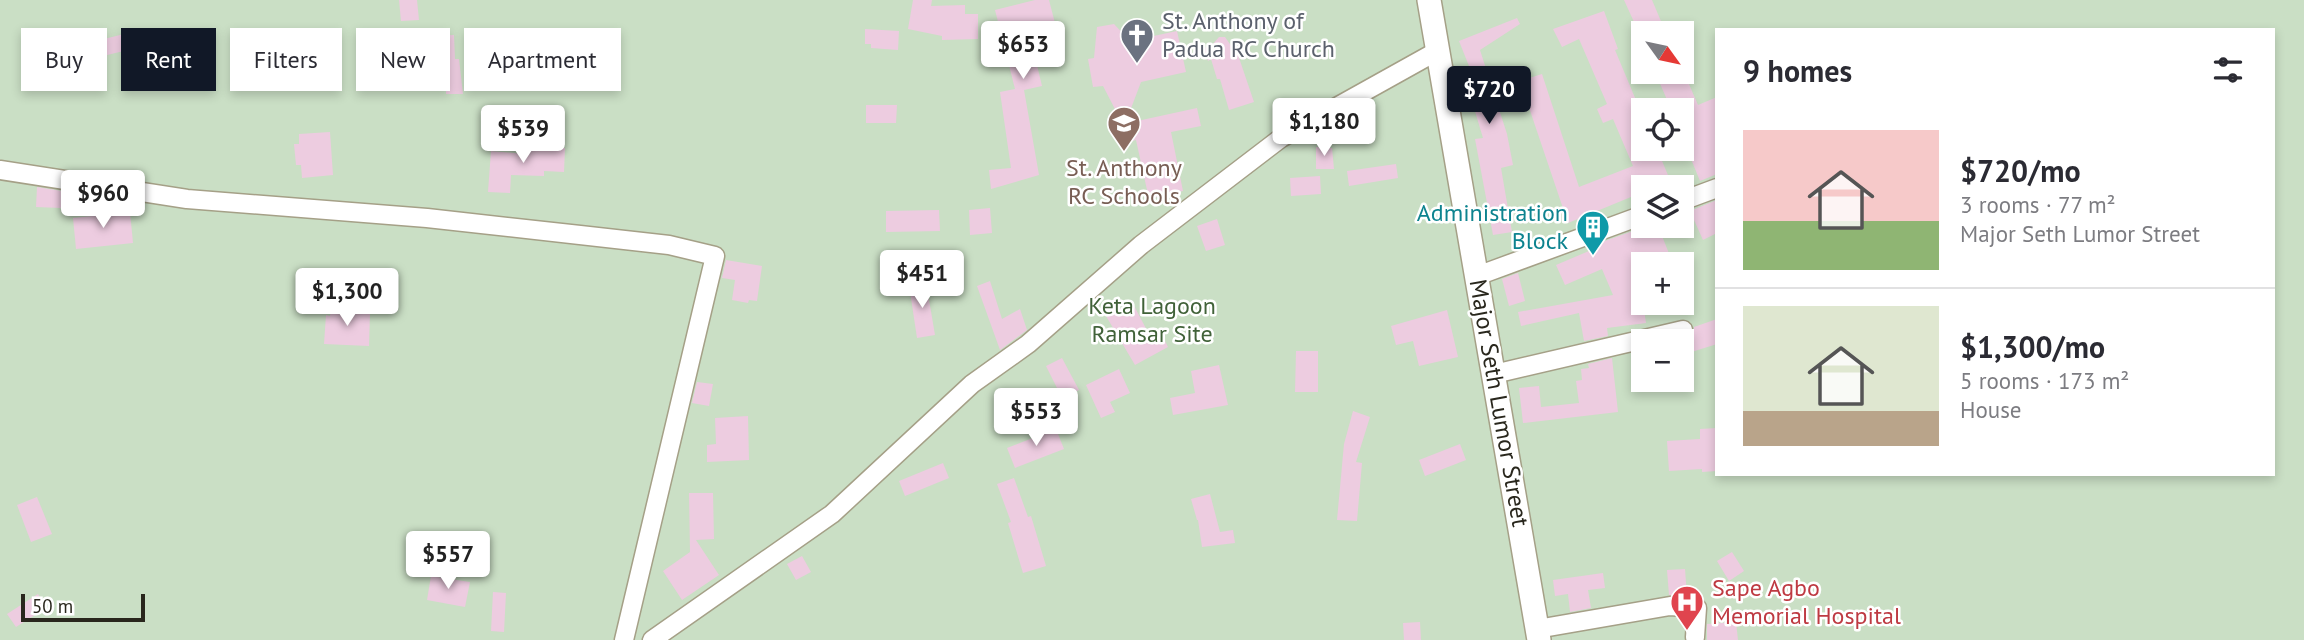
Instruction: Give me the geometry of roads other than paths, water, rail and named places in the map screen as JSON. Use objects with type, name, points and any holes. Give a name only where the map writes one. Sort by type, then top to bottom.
[{"type":"main road","name":"Major Seth Lumor Street","points":[[1429,0],[1538,634]]},
{"type":"street","points":[[652,640],[832,514],[972,384],[1028,344],[1141,245],[1281,138],[1439,50]]},
{"type":"street","points":[[0,170],[187,199],[427,218],[669,245],[715,256],[624,640]]},
{"type":"street","points":[[1694,197],[1715,189]]},
{"type":"street","points":[[1477,276],[1631,219]]},
{"type":"street","points":[[1494,374],[1631,342]]},
{"type":"street","points":[[1538,634],[1670,606],[1697,608],[1695,637]]},
{"type":"place","name":"St. Anthony of Padua RC Church","points":[[1137,65]]},
{"type":"place","name":"St. Anthony RC Schools","points":[[1124,153]]},
{"type":"place","name":"Administration Block","points":[[1593,257]]},
{"type":"place","name":"Sape Agbo Memorial Hospital","points":[[1687,632]]},
{"type":"park label","name":"Keta Lagoon Ramsar Site","points":[[1152,320]]}]
